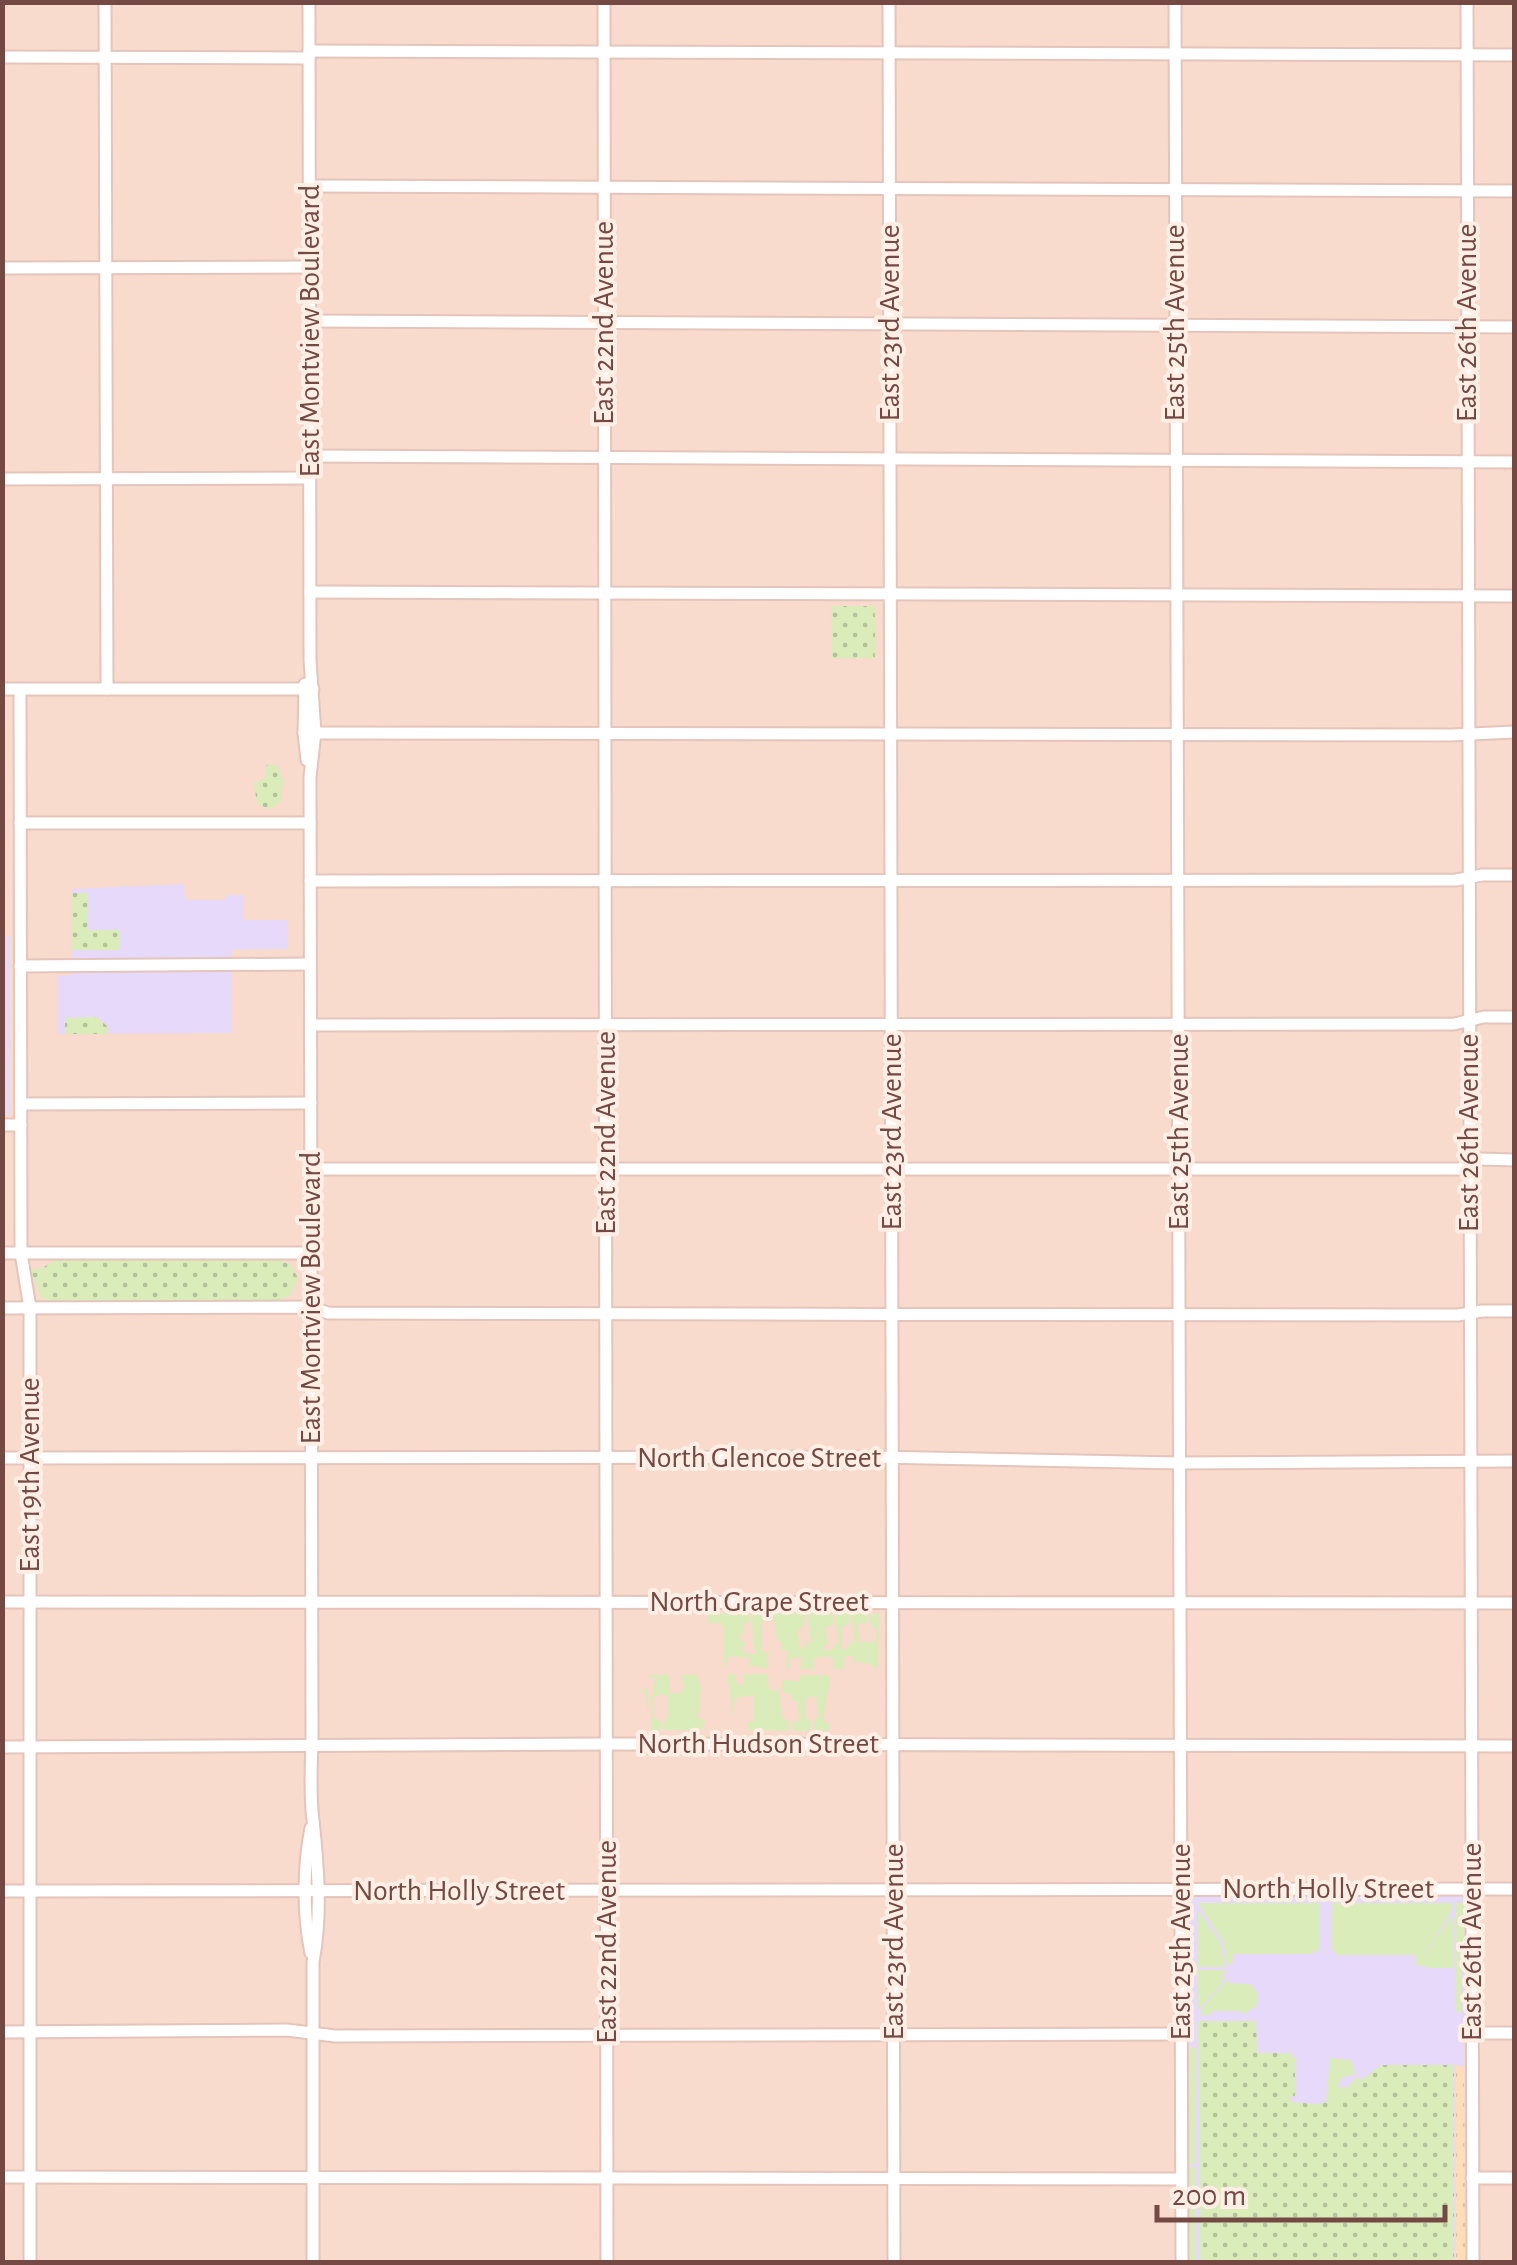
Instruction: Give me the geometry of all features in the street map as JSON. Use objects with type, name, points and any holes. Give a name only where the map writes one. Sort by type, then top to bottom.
[{"type":"street","points":[[106,2],[107,688]]},
{"type":"street","name":"East Montview Boulevard","points":[[309,2],[312,1818],[307,1847],[312,1891],[308,1934],[313,1962],[313,2262]]},
{"type":"street","name":"East 22nd Avenue","points":[[604,2],[608,2262]]},
{"type":"street","name":"East 23rd Avenue","points":[[889,2],[894,2262]]},
{"type":"street","name":"East 25th Avenue","points":[[1176,2],[1182,2262]]},
{"type":"street","name":"East 26th Avenue","points":[[1467,2],[1473,2262]]},
{"type":"street","points":[[2,57],[604,51],[1514,55]]},
{"type":"street","points":[[310,186],[1514,191]]},
{"type":"street","points":[[2,268],[309,267]]},
{"type":"street","points":[[310,321],[1514,327]]},
{"type":"street","points":[[310,456],[1514,462]]},
{"type":"street","points":[[2,479],[310,478]]},
{"type":"street","points":[[310,592],[1514,596]]},
{"type":"street","points":[[2,689],[309,689]]},
{"type":"street","name":"East 19th Avenue","points":[[20,689],[20,824],[14,926],[20,966],[21,1253],[30,1308],[30,2262]]},
{"type":"street","points":[[309,734],[1514,732]]},
{"type":"street","points":[[20,824],[310,823]]},
{"type":"street","points":[[310,881],[1456,880],[1514,875]]},
{"type":"street","points":[[20,966],[310,964]]},
{"type":"street","points":[[310,1025],[1454,1024],[1484,1017],[1514,1017]]},
{"type":"street","points":[[20,1104],[311,1103]]},
{"type":"street","points":[[2,1125],[20,1125]]},
{"type":"street","points":[[311,1169],[1459,1169],[1481,1160],[1514,1160]]},
{"type":"street","points":[[2,1254],[311,1253]]},
{"type":"street","points":[[2,1308],[311,1307],[328,1313],[606,1315],[1458,1316],[1514,1311]]},
{"type":"street","name":"North Glencoe Street","points":[[2,1458],[1514,1461]]},
{"type":"street","name":"North Grape Street","points":[[2,1602],[1514,1603]]},
{"type":"street","name":"North Hudson Street","points":[[2,1747],[1514,1746]]},
{"type":"street","name":"North Holly Street","points":[[2,1891],[1514,1889]]},
{"type":"street","points":[[2,2032],[336,2036],[1182,2034]]},
{"type":"street","points":[[1472,2033],[1514,2033]]},
{"type":"street","points":[[2,2177],[1182,2179]]},
{"type":"street","points":[[1472,2178],[1514,2178]]},
{"type":"shaded area","points":[[3,3],[885,3],[889,2262],[3,2262]]},
{"type":"shaded area","points":[[895,3],[1514,3],[1514,2262],[900,2262]]},
{"type":"shaded area","points":[[184,884],[185,900],[226,900],[226,895],[243,895],[243,920],[288,920],[288,949],[232,950],[232,1033],[57,1034],[57,976],[72,975],[71,889]]},
{"type":"shaded area","points":[[3,936],[9,936],[9,1115],[2,1115]]},
{"type":"shaded area","points":[[1463,1897],[1464,1903],[1465,2262],[1190,2262],[1189,1899]]},
{"type":"green space","points":[[831,606],[875,606],[875,658],[832,658]]},
{"type":"green space","points":[[267,764],[277,765],[283,780],[281,801],[270,809],[257,804],[254,783],[265,778]]},
{"type":"green space","points":[[71,893],[87,893],[88,930],[120,930],[120,950],[71,950]]},
{"type":"green space","points":[[97,1017],[108,1027],[108,1034],[65,1034],[65,1018]]},
{"type":"green space","points":[[56,1260],[278,1260],[290,1264],[298,1278],[291,1295],[274,1302],[51,1302],[41,1298],[35,1281],[22,1268],[40,1269]]},
{"type":"green space","points":[[707,1613],[749,1614],[749,1623],[744,1623],[742,1636],[738,1637],[746,1644],[741,1650],[749,1658],[729,1656],[724,1669],[723,1627],[721,1623],[708,1623]]},
{"type":"green space","points":[[771,1613],[771,1619],[762,1622],[762,1652],[768,1652],[768,1669],[750,1666],[750,1654],[755,1654],[751,1614]]},
{"type":"green space","points":[[805,1613],[804,1624],[798,1631],[802,1650],[811,1642],[807,1613],[834,1614],[834,1624],[826,1628],[827,1645],[823,1646],[824,1650],[831,1650],[838,1641],[835,1614],[849,1613],[849,1624],[842,1628],[842,1649],[846,1650],[855,1641],[851,1613],[867,1613],[867,1623],[858,1624],[859,1642],[876,1642],[876,1629],[871,1627],[869,1615],[879,1613],[878,1669],[845,1656],[843,1669],[833,1669],[829,1656],[813,1658],[813,1669],[800,1669],[802,1654],[789,1658],[786,1668],[787,1651],[781,1650],[781,1641],[777,1641],[773,1614]]},
{"type":"green space","points":[[727,1674],[735,1674],[737,1685],[744,1684],[744,1674],[767,1674],[769,1690],[778,1690],[789,1731],[748,1730],[748,1722],[754,1721],[754,1695],[735,1698],[733,1716]]},
{"type":"green space","points":[[648,1675],[670,1675],[670,1693],[679,1693],[684,1689],[682,1675],[697,1675],[701,1688],[698,1718],[706,1721],[701,1730],[664,1730],[668,1697],[662,1694],[654,1697],[654,1717],[662,1723],[662,1730],[651,1730],[651,1702],[656,1677],[648,1678],[648,1715],[644,1691],[637,1690],[647,1689]]},
{"type":"green space","points":[[800,1675],[830,1675],[824,1721],[830,1723],[830,1731],[813,1730],[818,1717],[816,1695],[806,1699],[810,1731],[793,1731],[792,1722],[799,1721],[798,1701],[791,1701],[791,1694],[781,1692],[783,1680],[799,1681]]},
{"type":"green space","points":[[1198,1903],[1319,1903],[1319,1952],[1233,1954],[1232,1965],[1227,1965],[1223,1942]]},
{"type":"green space","points":[[1331,1903],[1453,1903],[1448,1917],[1431,1943],[1425,1958],[1434,1939],[1453,1916],[1453,1968],[1426,1968],[1426,1961],[1425,1966],[1416,1965],[1416,1955],[1337,1955],[1332,1950]]},
{"type":"green space","points":[[1455,1903],[1464,1903],[1461,2012],[1456,2012]]},
{"type":"green space","points":[[1198,1910],[1220,1942],[1225,1967],[1198,1967]]},
{"type":"green space","points":[[1198,1970],[1225,1970],[1221,1985],[1198,2010]]},
{"type":"green space","points":[[1227,1977],[1227,1983],[1251,1984],[1258,1994],[1256,2007],[1241,2015],[1241,2011],[1212,2011],[1211,2015],[1200,2015],[1205,2005]]},
{"type":"green space","points":[[1198,2021],[1256,2021],[1257,2053],[1291,2053],[1295,2057],[1295,2096],[1290,2097],[1291,2102],[1334,2101],[1381,2065],[1454,2065],[1454,2262],[1200,2262]]},
{"type":"green space","points":[[1196,2047],[1196,2164],[1190,2164],[1189,2048]]},
{"type":"green space","points":[[1330,2058],[1351,2060],[1355,2074],[1341,2078],[1338,2087],[1346,2088],[1357,2077],[1361,2080],[1334,2101],[1326,2102]]},
{"type":"green space","points":[[1196,2166],[1196,2262],[1190,2262],[1189,2167]]},
{"type":"sand","points":[[1456,2065],[1464,2067],[1465,2262],[1456,2262]]}]
